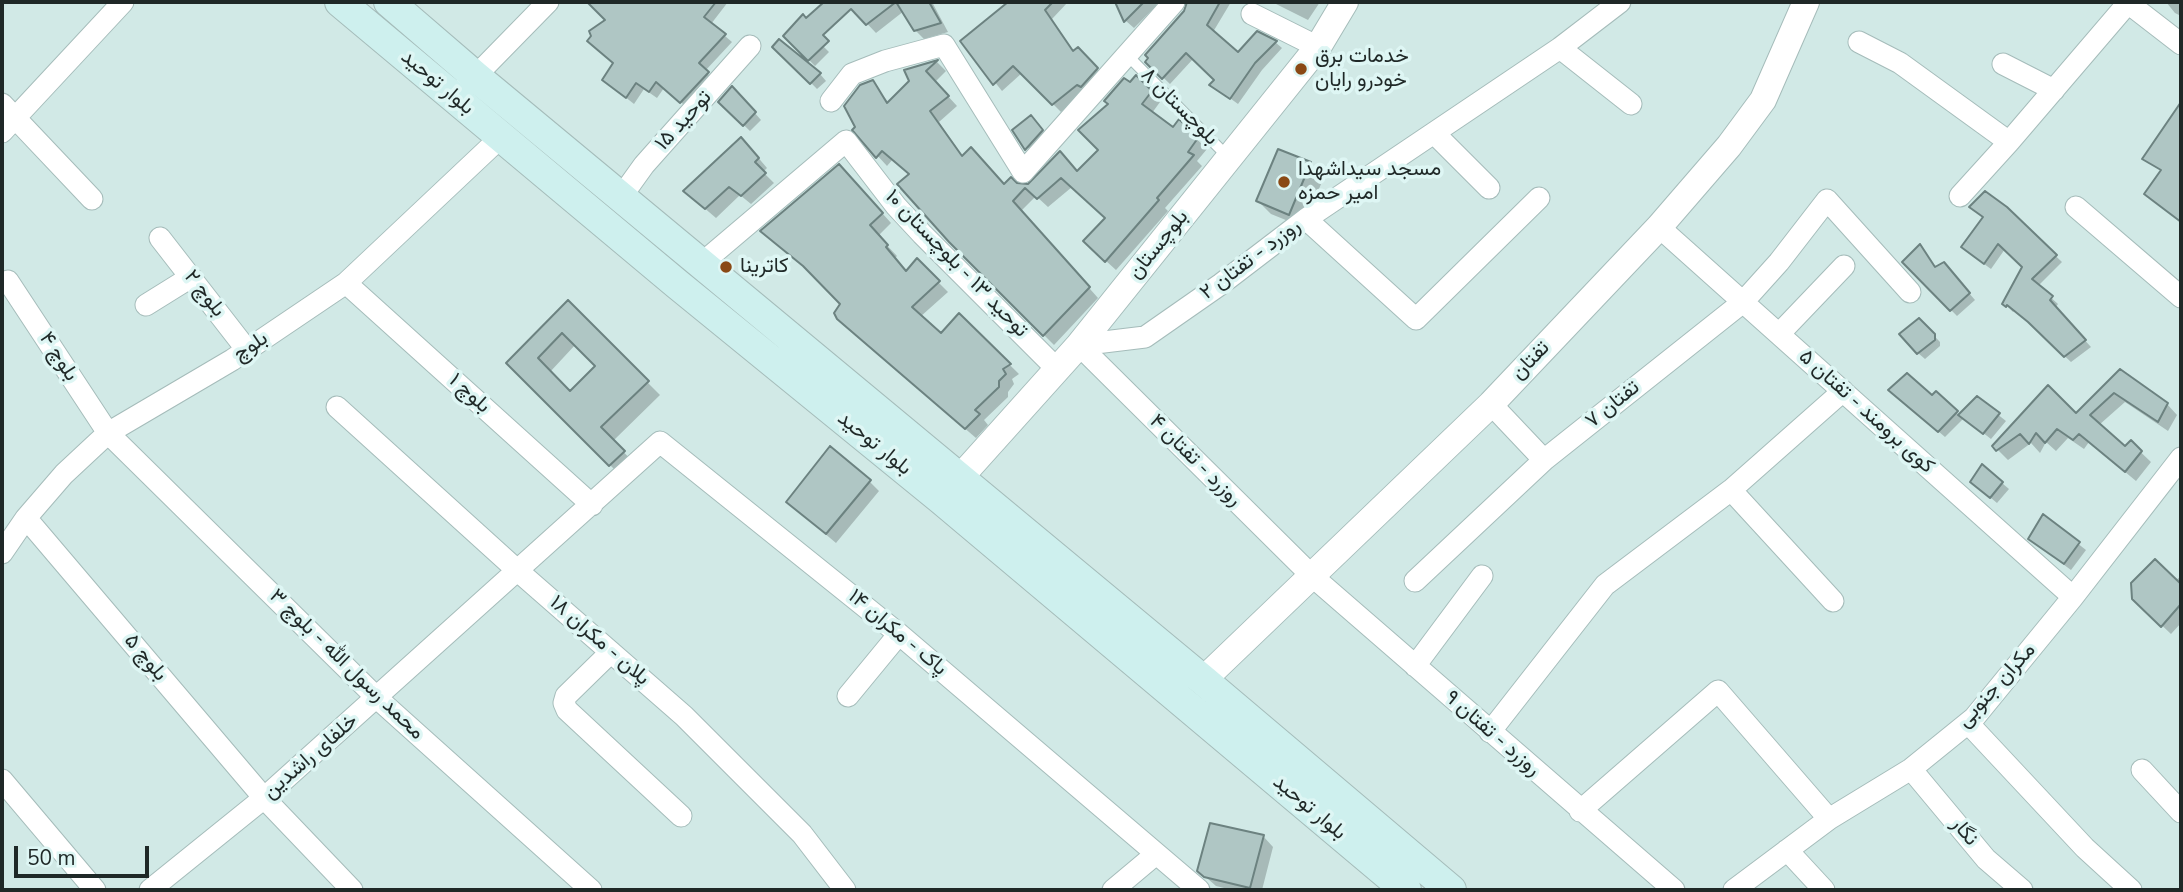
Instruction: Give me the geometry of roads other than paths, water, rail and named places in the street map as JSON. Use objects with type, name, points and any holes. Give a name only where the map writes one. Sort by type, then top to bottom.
[{"type":"main road","name":"بلوار توحید","points":[[340,2],[621,197],[701,264],[951,489],[1406,890]]},
{"type":"main road","name":"بلوار توحید","points":[[388,2],[465,87],[502,137],[951,489],[1203,680],[1451,890]]},
{"type":"street","points":[[465,87],[548,2]]},
{"type":"street","points":[[831,101],[852,74],[885,61],[944,46],[1023,173],[1174,2]]},
{"type":"street","name":"بلوچستان","points":[[951,489],[1079,345],[1230,159],[1318,47],[1345,2]]},
{"type":"street","name":"روزرد - تفتان ۲","points":[[1079,345],[1145,337],[1221,284],[1306,219],[1560,48],[1620,2]]},
{"type":"street","name":"تفتان","points":[[1203,680],[1491,404],[1659,227],[1729,146],[1763,100],[1806,2]]},
{"type":"street","points":[[1960,196],[2127,2],[2181,44]]},
{"type":"street","points":[[92,199],[7,118],[114,5]]},
{"type":"street","points":[[1252,13],[1318,47]]},
{"type":"street","points":[[1859,42],[1900,64],[2009,142]]},
{"type":"street","name":"توحید ۱۵","points":[[621,197],[644,165],[750,46]]},
{"type":"street","points":[[1560,48],[1631,104]]},
{"type":"street","points":[[2003,64],[2054,90]]},
{"type":"street","points":[[1434,133],[1489,188]]},
{"type":"street","name":"بلوچ","points":[[2,554],[26,518],[64,474],[108,433],[247,350],[346,283],[502,137]]},
{"type":"street","name":"توحید ۱۳ - بلوچستان ۱۰","points":[[701,264],[846,141],[896,206],[1057,369]]},
{"type":"street","points":[[1306,219],[1416,319],[1539,198]]},
{"type":"street","name":"تفتان ۷","points":[[1415,580],[1544,460],[1743,302],[1779,262],[1827,200],[1910,292]]},
{"type":"street","points":[[2076,207],[2181,297]]},
{"type":"street","name":"کوی برومند - تفتان ۵","points":[[1659,227],[2073,597]]},
{"type":"street","name":"بلوچ ۲","points":[[160,238],[247,350]]},
{"type":"street","points":[[1779,334],[1844,266]]},
{"type":"street","points":[[146,305],[191,277]]},
{"type":"street","name":"بلوچ ۴","points":[[8,281],[108,433]]},
{"type":"street","name":"بلوچ ۱","points":[[346,283],[592,505]]},
{"type":"street","name":"روزرد - تفتان ۴","points":[[1079,345],[1312,576]]},
{"type":"street","points":[[1490,732],[1605,585],[1731,490],[1843,391]]},
{"type":"street","points":[[1491,404],[1544,460]]},
{"type":"street","name":"پلان - مکران ۱۸","points":[[337,407],[518,571],[684,716],[802,834],[845,890]]},
{"type":"street","name":"محمد رسول الله - بلوچ ۳","points":[[108,433],[377,698],[591,890]]},
{"type":"street","name":"پاک - مکران ۱۴","points":[[592,505],[660,442],[899,634],[1199,890]]},
{"type":"street","name":"مکران جنوبی","points":[[1734,890],[1829,819],[1911,769],[1968,723],[2073,597],[2181,457]]},
{"type":"street","points":[[1731,490],[1833,601]]},
{"type":"street","name":"خلفای راشدین","points":[[150,890],[264,798],[592,505]]},
{"type":"street","name":"بلوچ ۵","points":[[26,518],[264,798],[352,890]]},
{"type":"street","name":"روزرد - تفتان ۹","points":[[1312,576],[1674,890]]},
{"type":"street","points":[[1415,667],[1482,576]]},
{"type":"street","points":[[848,696],[899,634]]},
{"type":"street","points":[[611,652],[566,696],[564,703],[568,710],[681,816]]},
{"type":"street","points":[[1580,811],[1718,691],[1829,819]]},
{"type":"street","points":[[1968,723],[2085,848],[2131,890]]},
{"type":"street","name":"نگار","points":[[1911,769],[1986,859],[2022,890]]},
{"type":"street","points":[[2142,770],[2181,812]]},
{"type":"street","points":[[2,780],[95,890]]},
{"type":"street","points":[[1787,850],[1824,890]]},
{"type":"street","points":[[1113,890],[1156,854]]},
{"type":"lane","name":"بلوچستان ۸","points":[[1128,56],[1230,159]]},
{"type":"place","name":"خدمات برق خودرو رایان","points":[[1301,69]]},
{"type":"place","name":"مسجد سیداشهدا امیر حمزه","points":[[1284,182]]},
{"type":"place","name":"کاترینا","points":[[726,267]]}]
